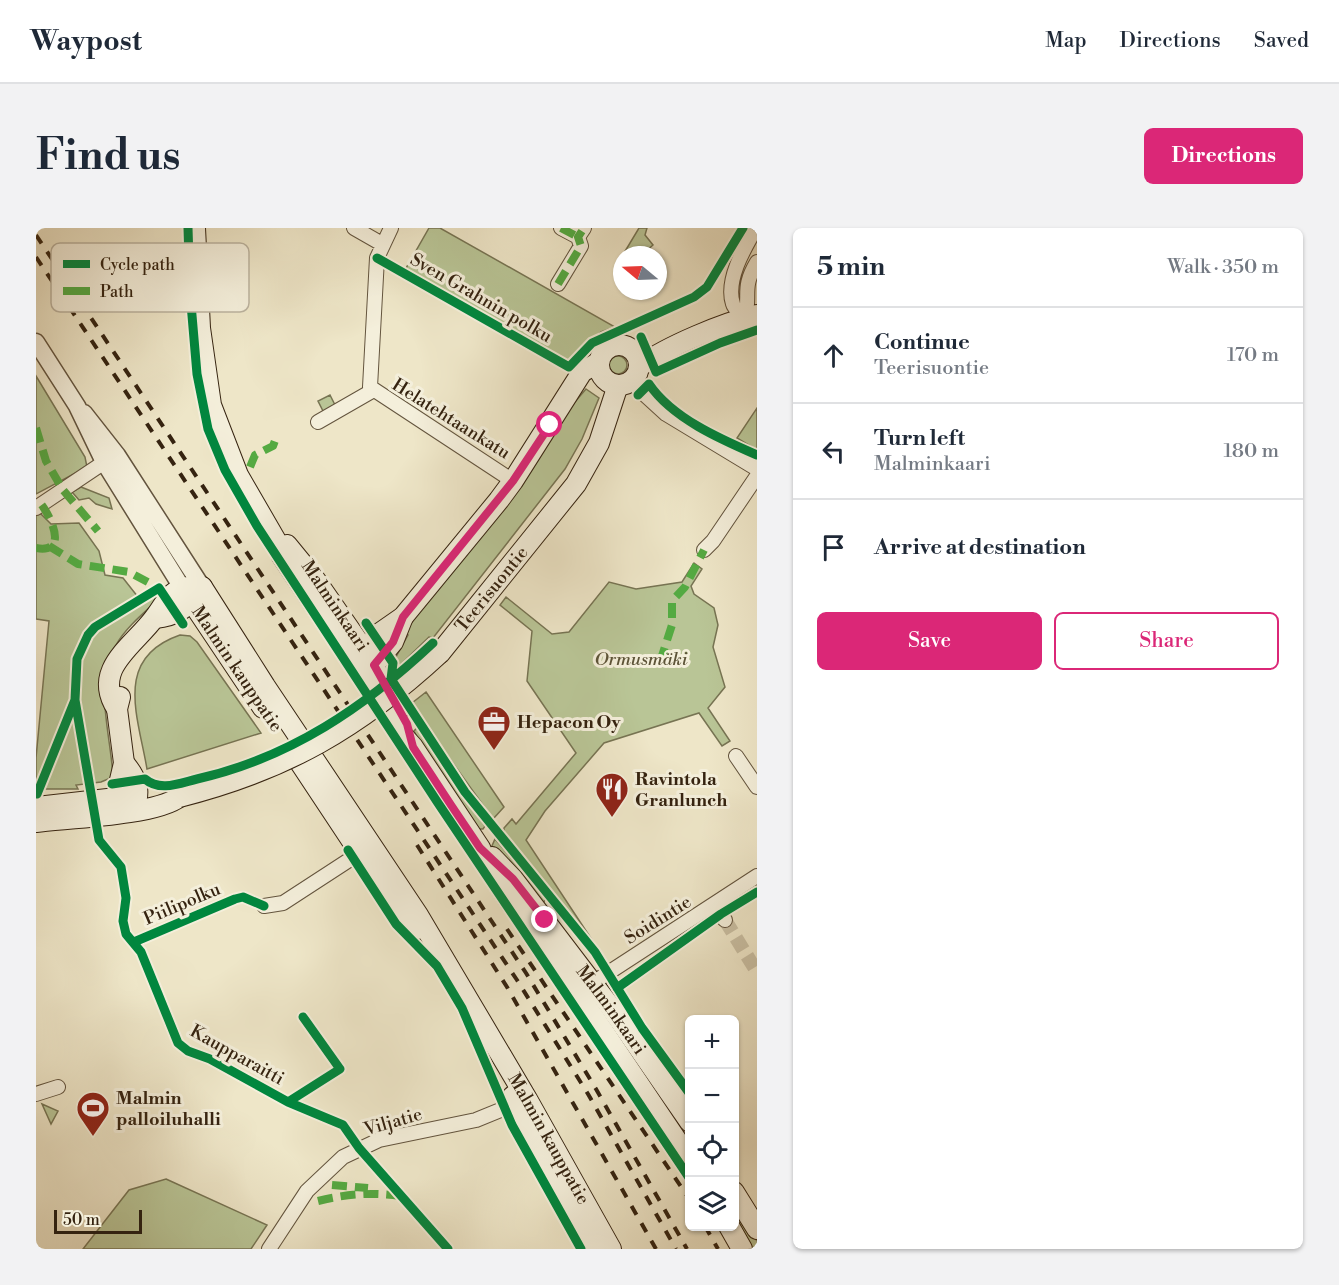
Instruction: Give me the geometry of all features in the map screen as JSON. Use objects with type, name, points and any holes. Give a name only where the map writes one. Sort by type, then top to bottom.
[{"type":"main road","name":"Malminkaari","points":[[195,228],[195,243]]},
{"type":"main road","name":"Malminkaari","points":[[206,243],[208,228]]},
{"type":"main road","name":"Malminkaari","points":[[201,312],[204,368],[211,405],[238,475],[275,538],[291,548],[407,724],[413,747],[480,848],[490,871],[511,903],[584,988],[685,1116]]},
{"type":"main road","points":[[364,661],[393,642],[403,617],[513,481],[582,372],[620,370],[751,317]]},
{"type":"main road","name":"Teerisuontie","points":[[131,801],[172,798],[251,776],[324,742],[388,698],[440,653],[576,484],[599,443],[620,370]]},
{"type":"main road","points":[[131,801],[120,780],[124,763],[117,709],[109,697],[108,685],[112,667],[121,658],[127,645],[155,618],[173,616],[192,592]]},
{"type":"main road","name":"Malmin kauppatie","points":[[192,592],[366,849],[418,915],[486,1030],[596,1249]]},
{"type":"main road","points":[[36,807],[131,801]]},
{"type":"main road","points":[[36,822],[131,801]]},
{"type":"main road","name":"Malminkaari","points":[[584,988],[685,1152]]},
{"type":"main road","name":"Malmin kauppatie","points":[[522,1102],[611,1249]]},
{"type":"main road","points":[[739,1198],[757,1228]]},
{"type":"main road","points":[[731,1231],[742,1249]]},
{"type":"street","points":[[354,228],[382,244],[392,228]]},
{"type":"street","points":[[558,284],[581,246],[581,233],[561,228]]},
{"type":"street","points":[[751,317],[733,306],[733,286],[738,259],[756,228]]},
{"type":"street","name":"Helatehtaankatu","points":[[382,244],[377,258],[375,286],[369,382],[372,391],[513,481]]},
{"type":"street","points":[[751,317],[745,287],[757,262]]},
{"type":"street","name":"Malmin kauppatie","points":[[36,342],[77,406],[98,428],[110,459],[192,592]]},
{"type":"street","points":[[620,370],[681,424],[757,469]]},
{"type":"street","points":[[318,422],[372,391]]},
{"type":"street","points":[[36,508],[110,459]]},
{"type":"street","points":[[704,550],[713,542],[757,476]]},
{"type":"street","points":[[736,756],[757,787]]},
{"type":"street","points":[[264,906],[283,903],[366,849]]},
{"type":"street","name":"Soidintie","points":[[584,988],[713,907],[757,876]]},
{"type":"street","points":[[713,907],[725,920]]},
{"type":"street","points":[[36,1094],[58,1087]]},
{"type":"street","name":"Viljatie","points":[[269,1249],[307,1191],[343,1157],[394,1135],[476,1120],[522,1102]]},
{"type":"green space","points":[[429,228],[440,228],[615,327],[601,332],[569,363],[405,270]]},
{"type":"green space","points":[[639,228],[647,228],[645,235],[653,245],[628,246]]},
{"type":"green space","points":[[618,356],[624,359],[627,365],[624,371],[618,374],[612,371],[609,365],[612,359]]},
{"type":"green space","points":[[36,376],[85,457],[87,467],[36,494]]},
{"type":"green space","points":[[586,389],[599,398],[582,439],[565,469],[433,638],[429,637],[396,669],[396,657],[408,635],[403,631],[562,417]]},
{"type":"green space","points":[[330,395],[336,407],[324,413],[318,401]]},
{"type":"green space","points":[[757,408],[757,450],[737,438]]},
{"type":"green space","points":[[81,487],[109,498],[112,509],[96,504],[89,498],[79,500],[72,492]]},
{"type":"green space","points":[[40,513],[51,524],[79,523],[99,551],[105,575],[123,578],[138,597],[121,606],[124,611],[152,594],[160,598],[125,632],[109,660],[104,692],[113,777],[101,782],[76,785],[78,789],[36,789],[36,758],[49,621],[36,619],[36,516]]},
{"type":"green space","name":"Ormusmäki","points":[[694,563],[702,569],[691,586],[694,594],[714,608],[718,625],[713,647],[725,687],[708,708],[730,741],[722,746],[699,713],[604,743],[545,811],[526,840],[594,943],[504,835],[504,828],[512,819],[516,824],[576,753],[527,681],[532,631],[500,605],[506,597],[552,634],[569,632],[609,582],[636,589],[682,582]]},
{"type":"green space","points":[[180,635],[190,636],[197,642],[261,733],[147,769],[136,709],[135,691],[138,674],[145,658],[159,645]]},
{"type":"green space","points":[[426,692],[504,807],[493,819],[414,709],[412,703]]},
{"type":"green space","points":[[418,727],[485,826],[483,829],[478,829],[425,752],[414,731]]},
{"type":"green space","points":[[495,839],[546,898],[541,907],[491,848]]},
{"type":"green space","points":[[42,1104],[58,1111],[51,1124]]},
{"type":"green space","points":[[166,1179],[267,1225],[251,1249],[83,1249],[129,1190]]},
{"type":"green space","points":[[739,1212],[757,1241],[757,1249],[752,1249],[739,1227]]},
{"type":"tunnel","points":[[725,920],[757,972]]},
{"type":"railway","points":[[36,235],[51,258]]},
{"type":"railway","points":[[36,257],[51,280]]},
{"type":"railway","points":[[73,312],[517,980],[588,1094],[676,1249]]},
{"type":"railway","points":[[87,312],[526,973],[596,1089],[687,1249]]},
{"type":"railway","points":[[417,845],[507,987],[656,1249]]},
{"type":"railway","points":[[507,929],[685,1193]]},
{"type":"railway","points":[[708,1231],[718,1249]]},
{"type":"marked path","points":[[561,228],[578,237]]},
{"type":"marked path","points":[[558,284],[581,246],[578,237],[584,228]]},
{"type":"marked path","points":[[36,428],[46,461],[63,490],[98,531]]},
{"type":"marked path","points":[[250,467],[255,455],[273,446],[276,438]]},
{"type":"marked path","points":[[36,548],[46,548],[55,540],[53,525],[41,504]]},
{"type":"marked path","points":[[49,546],[78,564],[129,572],[159,588]]},
{"type":"marked path","points":[[660,662],[672,625],[672,601],[685,587],[704,550]]},
{"type":"marked path","points":[[332,1185],[368,1188]]},
{"type":"marked path","points":[[318,1201],[359,1194],[400,1196]]},
{"type":"cycle path","points":[[188,228],[188,243]]},
{"type":"cycle path","name":"Sven Grahnin polku","points":[[377,258],[569,367],[592,343],[694,297],[707,287],[743,228]]},
{"type":"cycle path","points":[[192,312],[197,374],[208,429],[225,470],[257,526],[438,803],[689,1177]]},
{"type":"cycle path","points":[[641,337],[656,372],[720,343],[757,330]]},
{"type":"cycle path","points":[[638,395],[649,384],[670,407],[684,417],[757,455]]},
{"type":"cycle path","name":"Kaupparaitti","points":[[183,624],[159,588],[95,627],[88,635],[77,659],[75,700],[99,840],[121,867],[126,898],[123,921],[126,934],[141,952],[178,1043],[188,1051],[210,1059],[288,1102],[343,1125],[359,1148],[448,1249]]},
{"type":"cycle path","points":[[366,623],[393,663],[391,679],[465,792],[595,952],[642,1028],[685,1087]]},
{"type":"cycle path","points":[[112,784],[145,779],[164,786],[184,783],[264,758],[295,744],[353,709],[433,643]]},
{"type":"cycle path","points":[[37,794],[75,700]]},
{"type":"cycle path","points":[[348,850],[396,924],[437,966],[462,1008],[512,1125],[581,1249]]},
{"type":"cycle path","points":[[617,988],[721,914],[757,892]]},
{"type":"cycle path","name":"Piilipolku","points":[[134,942],[235,899],[243,897],[264,906]]},
{"type":"cycle path","points":[[288,1102],[340,1069],[303,1017]]},
{"type":"place","name":"Hepacon Oy","points":[[494,751]]},
{"type":"place","name":"Ravintola Granlunch","points":[[612,818]]},
{"type":"place","name":"Malmin palloiluhalli","points":[[93,1137]]},
{"type":"route","points":[[545,920],[495,859],[480,848],[451,805],[413,747],[407,724],[374,665],[393,642],[403,617],[499,500],[550,425]]}]
